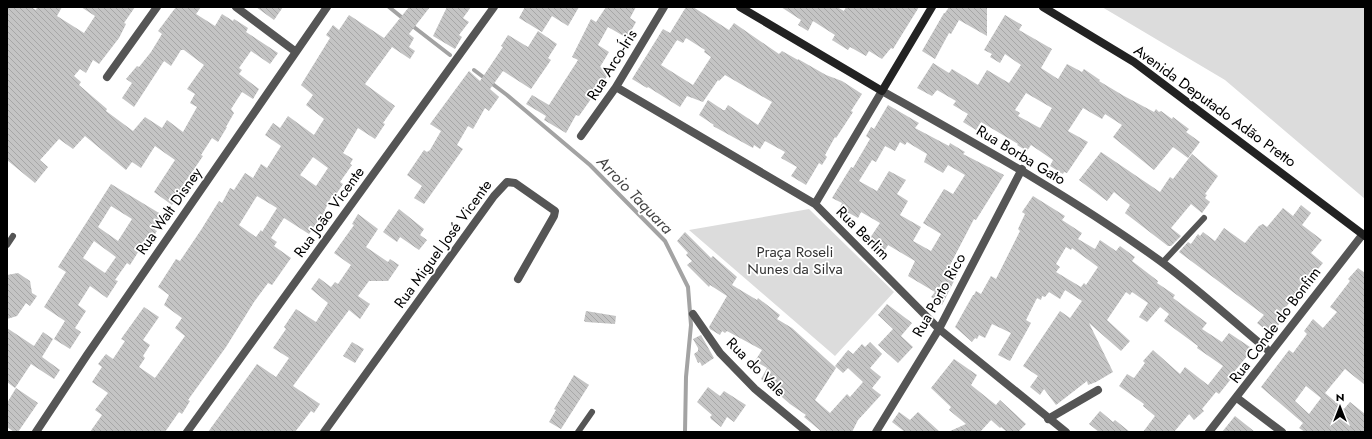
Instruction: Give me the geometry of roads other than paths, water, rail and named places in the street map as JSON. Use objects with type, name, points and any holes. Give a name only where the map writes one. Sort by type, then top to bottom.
[{"type":"street","points":[[107,77],[157,7]]},
{"type":"street","points":[[236,7],[296,52]]},
{"type":"street","name":"Rua Walt Disney","points":[[36,432],[87,355],[327,7]]},
{"type":"street","name":"Rua João Vicente","points":[[187,432],[494,7]]},
{"type":"street","name":"Rua Arco-Íris","points":[[581,136],[616,87],[664,7]]},
{"type":"street","name":"Rua Borba Gato","points":[[740,7],[882,91],[1022,169],[1162,263],[1270,352]]},
{"type":"street","points":[[815,204],[932,7]]},
{"type":"street","name":"Avenida Deputado Adão Pretto","points":[[1043,7],[1134,62],[1364,235]]},
{"type":"street","name":"Rua Berlim","points":[[616,87],[815,204],[939,329],[1048,419],[1066,432]]},
{"type":"street","name":"Rua Porto Rico","points":[[878,431],[939,329],[1022,169]]},
{"type":"street","name":"Rua Miguel José Vicente","points":[[324,432],[494,196],[507,182],[515,183],[554,211],[554,216],[518,280]]},
{"type":"street","name":"Rua Conde do Bonfim","points":[[1209,432],[1270,352],[1364,235]]},
{"type":"street","name":"Rua do Vale","points":[[693,314],[725,358],[755,389],[807,432]]},
{"type":"street","points":[[1048,419],[1098,390]]},
{"type":"street","points":[[1236,398],[1282,432]]},
{"type":"lane","points":[[1162,263],[1204,218]]},
{"type":"lane","points":[[7,245],[12,236]]},
{"type":"lane","points":[[578,432],[592,412]]},
{"type":"waterway","name":"Arroio Taquara","points":[[389,7],[405,20]]},
{"type":"waterway","name":"Arroio Taquara","points":[[410,24],[450,55]]},
{"type":"waterway","name":"Arroio Taquara","points":[[474,70],[507,95],[590,165],[665,241],[688,287],[691,325],[686,377],[685,432]]},
{"type":"park label","name":"Praça Roseli Nunes da Silva","points":[[795,260]]}]
